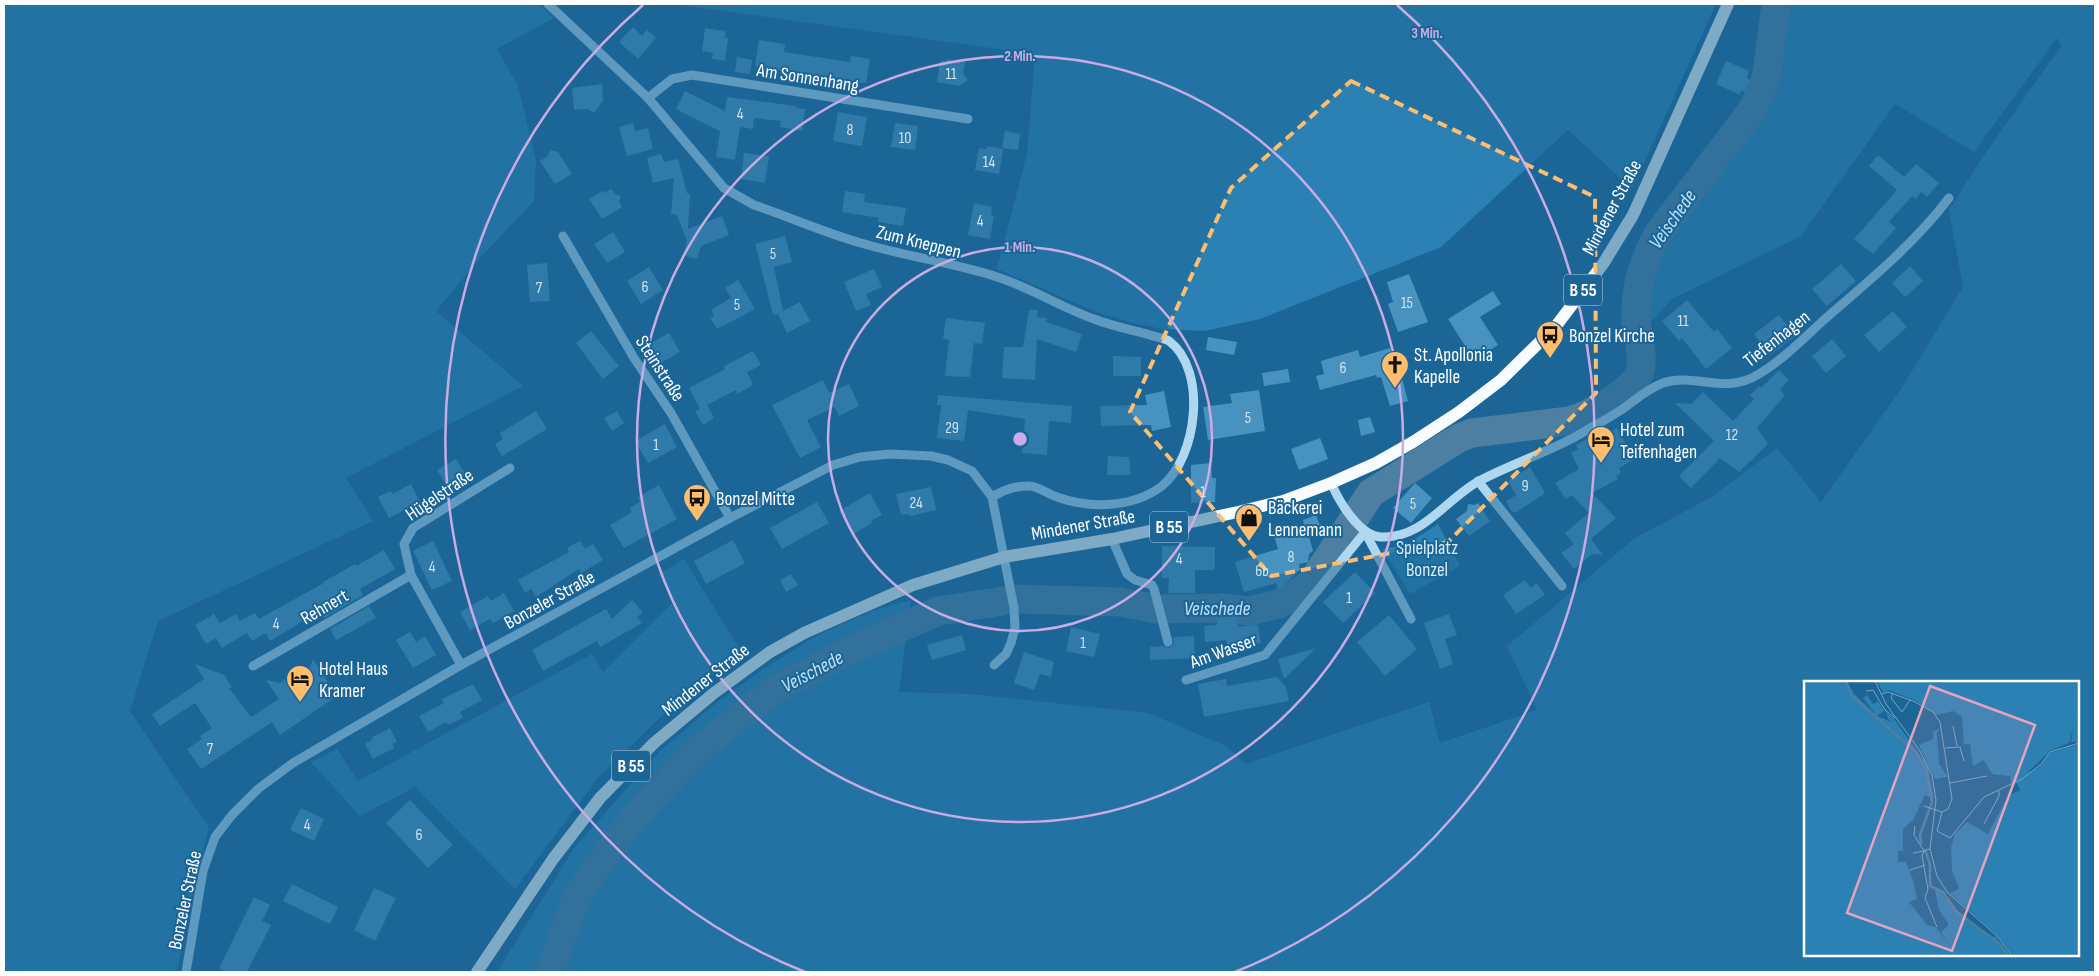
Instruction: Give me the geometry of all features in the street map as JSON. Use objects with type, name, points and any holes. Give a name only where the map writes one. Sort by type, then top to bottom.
[{"type":"main road","name":"Mindener Straße","points":[[477,972],[553,859],[600,798],[654,743],[714,693],[770,652],[804,633],[913,584],[1004,557],[1112,539],[1247,510],[1331,483],[1384,459],[1460,412],[1502,380],[1556,326],[1603,264],[1633,215],[1728,4]]},
{"type":"street","name":"Zum Kneppen","points":[[548,4],[648,98],[724,188],[754,205],[860,243],[995,276],[1093,319],[1168,340],[1180,353],[1192,380],[1194,392],[1193,415],[1185,451],[1174,472],[1162,486],[1144,497],[1115,504],[1091,505],[1066,499],[1031,486],[1009,487],[992,497]]},
{"type":"street","name":"Am Sonnenhang","points":[[648,98],[672,79],[692,75],[968,119]]},
{"type":"street","name":"Tiefenhagen","points":[[1362,529],[1378,537],[1389,537],[1407,533],[1423,524],[1478,481],[1572,438],[1619,411],[1652,388],[1664,383],[1680,381],[1727,385],[1740,384],[1760,374],[1779,360],[1880,271],[1933,220],[1949,198]]},
{"type":"street","name":"Steinstraße","points":[[562,236],[634,358],[671,413],[730,518]]},
{"type":"street","name":"Bonzeler Straße","points":[[186,972],[203,871],[215,837],[232,815],[258,789],[293,763],[462,665],[730,518],[833,465],[860,457],[890,454],[931,456],[948,460],[972,471],[992,497],[1014,608],[1015,628],[1011,642],[1006,654],[994,665]]},
{"type":"street","name":"Hügelstraße","points":[[462,665],[411,576],[404,544],[413,528],[510,468]]},
{"type":"street","points":[[1478,481],[1562,586]]},
{"type":"street","points":[[1331,483],[1344,507],[1362,529],[1411,619]]},
{"type":"street","name":"Am Wasser","points":[[1186,680],[1266,655],[1362,529]]},
{"type":"street","points":[[1112,539],[1127,574],[1132,579],[1152,584],[1168,642]]},
{"type":"street","name":"Rehnert","points":[[253,666],[411,576]]},
{"type":"highlighted area","points":[[1351,81],[1595,197],[1596,393],[1448,542],[1271,576],[1130,412],[1231,188]]},
{"type":"green space","points":[[4,4],[539,4],[554,18],[497,49],[518,86],[536,160],[534,201],[481,257],[436,311],[523,386],[346,478],[373,521],[158,621],[130,711],[209,828],[198,869],[177,972],[4,972]]},
{"type":"green space","points":[[674,4],[1716,4],[1632,189],[1568,130],[1441,247],[1260,319],[1205,331],[1162,329],[1099,313],[997,269],[1027,154],[1035,54]]},
{"type":"green space","points":[[1775,4],[2095,4],[2095,972],[497,972],[574,848],[659,752],[716,703],[763,669],[818,635],[872,611],[911,600],[899,692],[970,694],[1148,713],[1228,747],[1246,764],[1429,702],[1440,743],[1537,710],[1507,646],[1635,538],[1710,498],[1777,448],[1821,502],[1901,389],[1963,287],[1949,210],[1980,161],[2061,46],[2057,38],[1974,152],[1895,104],[1801,236],[1672,299],[1648,325],[1642,287],[1681,205],[1738,136],[1773,39]]},
{"type":"green space","name":"Spielplatz Bonzel","points":[[1438,524],[1460,566],[1410,594],[1382,549],[1406,545]]},
{"type":"green space","points":[[684,559],[742,653],[673,705],[598,778],[515,889],[415,787],[360,816],[311,762],[337,749],[358,781],[592,654],[603,672],[674,601],[659,574]]},
{"type":"building","points":[[633,27],[642,36],[647,30],[656,38],[638,59],[619,42]]},
{"type":"building","points":[[705,28],[726,31],[724,38],[728,38],[725,61],[712,59],[713,53],[702,51]]},
{"type":"building","points":[[759,40],[785,44],[784,52],[850,62],[851,56],[870,59],[866,83],[804,77],[804,75],[755,66]]},
{"type":"building","points":[[737,57],[752,60],[750,74],[735,72]]},
{"type":"building","points":[[947,59],[965,62],[963,74],[968,80],[959,86],[937,82],[940,61],[946,61]]},
{"type":"building","points":[[1726,61],[1749,71],[1747,78],[1751,80],[1745,92],[1741,90],[1740,95],[1716,84]]},
{"type":"building","points":[[602,84],[603,101],[594,113],[588,109],[574,110],[572,88]]},
{"type":"building","points":[[685,91],[725,111],[727,97],[796,106],[796,108],[805,109],[802,131],[780,127],[781,121],[754,118],[753,129],[740,127],[735,160],[716,157],[720,131],[676,109]]},
{"type":"building","points":[[838,112],[867,117],[862,146],[833,141]]},
{"type":"building","points":[[633,123],[635,131],[648,128],[653,149],[627,156],[619,127]]},
{"type":"building","points":[[895,123],[918,126],[915,150],[891,147]]},
{"type":"building","points":[[1005,131],[1020,134],[1018,150],[1002,148]]},
{"type":"building","points":[[987,146],[1003,149],[999,174],[975,170],[979,148],[987,149]]},
{"type":"building","points":[[550,150],[558,152],[572,174],[555,184],[540,161],[548,156]]},
{"type":"building","points":[[744,153],[769,156],[765,183],[741,179]]},
{"type":"building","points":[[661,154],[664,162],[678,159],[687,193],[690,194],[688,229],[722,216],[729,235],[701,246],[697,259],[683,255],[687,241],[677,215],[671,214],[674,178],[653,183],[647,158]]},
{"type":"building","points":[[1878,155],[1904,177],[1916,164],[1939,183],[1927,197],[1921,192],[1916,199],[1912,196],[1889,222],[1896,228],[1873,254],[1854,239],[1897,190],[1869,166]]},
{"type":"building","points":[[611,189],[615,194],[621,196],[619,202],[622,207],[602,219],[589,199]]},
{"type":"building","points":[[845,191],[865,194],[864,202],[906,208],[903,226],[878,222],[879,218],[842,212]]},
{"type":"building","points":[[974,203],[992,207],[991,215],[994,216],[990,239],[968,235]]},
{"type":"building","points":[[613,232],[625,252],[607,263],[594,244]]},
{"type":"building","points":[[785,236],[792,262],[774,267],[783,311],[800,302],[810,321],[787,333],[778,314],[773,315],[755,244]]},
{"type":"building","points":[[547,263],[550,301],[530,302],[527,265]]},
{"type":"building","points":[[1841,264],[1856,281],[1827,306],[1812,289]]},
{"type":"building","points":[[1910,266],[1923,281],[1905,297],[1892,283]]},
{"type":"building","points":[[649,267],[663,290],[641,304],[627,281]]},
{"type":"building","points":[[874,269],[882,287],[866,294],[871,305],[856,311],[844,282]]},
{"type":"building","points":[[1409,274],[1428,322],[1398,332],[1388,304],[1393,302],[1387,282]]},
{"type":"building","points":[[738,280],[755,309],[717,329],[710,318],[714,316],[711,310],[731,298],[725,288]]},
{"type":"building","points":[[1493,291],[1501,304],[1480,317],[1498,345],[1474,360],[1448,319]]},
{"type":"building","points":[[1687,300],[1714,332],[1717,329],[1732,348],[1706,369],[1682,338],[1679,341],[1662,321]]},
{"type":"building","points":[[1029,310],[1038,310],[1037,317],[1047,318],[1046,322],[1082,334],[1076,352],[1037,339],[1035,380],[1002,378],[1004,347],[1023,347]]},
{"type":"building","points":[[1893,311],[1907,327],[1879,352],[1864,335]]},
{"type":"building","points":[[1779,315],[1795,336],[1770,355],[1754,334]]},
{"type":"building","points":[[946,318],[985,323],[982,344],[974,343],[970,377],[945,376],[949,340],[943,339]]},
{"type":"building","points":[[591,331],[619,366],[603,379],[576,343]]},
{"type":"building","points":[[669,333],[680,352],[657,365],[646,346]]},
{"type":"building","points":[[1208,337],[1237,342],[1234,355],[1206,350]]},
{"type":"building","points":[[1832,339],[1846,356],[1826,373],[1812,356]]},
{"type":"building","points":[[1390,348],[1394,364],[1399,367],[1408,401],[1390,406],[1381,377],[1377,378],[1376,375],[1320,390],[1316,376],[1324,374],[1321,361],[1358,350],[1360,357]]},
{"type":"building","points":[[753,351],[761,365],[747,372],[753,385],[737,394],[736,390],[707,405],[714,418],[703,425],[695,411],[700,409],[689,388],[725,369],[724,366]]},
{"type":"building","points":[[1113,356],[1141,357],[1141,376],[1113,376]]},
{"type":"building","points":[[1288,369],[1290,382],[1264,386],[1262,373]]},
{"type":"building","points":[[1779,370],[1789,380],[1780,390],[1785,395],[1757,428],[1768,444],[1739,472],[1720,458],[1691,488],[1679,476],[1714,441],[1675,403],[1691,404],[1703,392],[1733,421],[1754,399],[1750,395],[1759,386],[1761,388]]},
{"type":"building","points":[[823,380],[829,393],[849,384],[859,406],[839,416],[835,407],[807,420],[821,447],[800,458],[772,405]]},
{"type":"building","points":[[1259,390],[1265,431],[1208,440],[1203,407],[1232,403],[1230,394]]},
{"type":"building","points":[[1164,391],[1171,427],[1152,431],[1151,425],[1101,426],[1100,406],[1147,405],[1145,395]]},
{"type":"building","points":[[938,395],[1072,406],[1071,423],[1049,421],[1047,455],[1022,453],[1025,419],[968,410],[964,441],[937,438],[941,405],[937,405]]},
{"type":"building","points":[[536,411],[547,429],[502,456],[495,444],[503,439],[500,433]]},
{"type":"building","points":[[617,411],[624,423],[612,431],[604,418]]},
{"type":"building","points":[[1370,417],[1375,432],[1361,436],[1358,420]]},
{"type":"building","points":[[665,424],[677,447],[648,463],[635,441]]},
{"type":"building","points":[[1617,428],[1634,459],[1619,468],[1621,473],[1616,476],[1618,479],[1592,493],[1616,518],[1591,539],[1603,555],[1592,554],[1574,569],[1561,553],[1574,544],[1565,533],[1589,513],[1572,495],[1566,499],[1555,483],[1579,469],[1571,453],[1578,449],[1576,445],[1605,429],[1608,433]]},
{"type":"building","points":[[1320,438],[1328,459],[1299,470],[1291,449]]},
{"type":"building","points":[[1108,456],[1129,457],[1131,475],[1107,475]]},
{"type":"building","points":[[456,459],[466,475],[447,486],[437,470]]},
{"type":"building","points":[[1211,463],[1212,478],[1216,478],[1215,502],[1191,503],[1191,465]]},
{"type":"building","points":[[1530,467],[1545,493],[1517,512],[1512,512],[1506,501],[1516,495],[1508,481]]},
{"type":"building","points":[[1415,483],[1432,498],[1411,523],[1393,508]]},
{"type":"building","points":[[411,484],[420,502],[389,518],[378,497],[391,491],[392,494]]},
{"type":"building","points":[[659,485],[677,519],[624,548],[610,525],[632,512],[630,508],[640,502],[638,497]]},
{"type":"building","points":[[931,487],[936,510],[910,516],[909,514],[901,515],[896,494]]},
{"type":"building","points":[[870,493],[882,515],[852,535],[839,511]]},
{"type":"building","points":[[817,502],[829,523],[782,549],[770,528]]},
{"type":"building","points":[[1478,503],[1490,521],[1469,536],[1456,519],[1467,511],[1468,504],[1475,505]]},
{"type":"building","points":[[1316,515],[1322,531],[1309,536],[1313,551],[1309,554],[1308,562],[1299,564],[1300,570],[1278,590],[1276,583],[1244,592],[1235,562],[1278,549],[1274,535],[1304,525],[1303,520]]},
{"type":"building","points":[[733,540],[745,563],[706,584],[694,561]]},
{"type":"building","points":[[433,541],[452,581],[432,590],[413,551]]},
{"type":"building","points":[[580,541],[585,549],[593,544],[603,560],[581,573],[579,569],[536,597],[531,589],[525,593],[518,580],[569,552],[567,548]]},
{"type":"building","points":[[1162,546],[1215,547],[1215,570],[1195,570],[1195,593],[1168,593],[1169,578],[1162,578]]},
{"type":"building","points":[[384,550],[395,569],[360,589],[363,595],[324,618],[320,611],[270,641],[266,633],[252,641],[247,633],[222,648],[216,638],[206,644],[195,625],[214,614],[220,623],[236,614],[240,621],[255,613],[259,619],[355,564],[356,566]]},
{"type":"building","points":[[1355,572],[1375,593],[1343,623],[1323,602]]},
{"type":"building","points":[[791,574],[798,585],[786,592],[780,580]]},
{"type":"building","points":[[1525,580],[1531,588],[1537,583],[1545,595],[1516,614],[1503,595]]},
{"type":"building","points":[[504,593],[514,611],[493,623],[490,619],[470,630],[460,612],[488,596],[491,601]]},
{"type":"building","points":[[632,600],[643,612],[637,617],[642,623],[600,647],[597,641],[543,671],[532,650],[606,609],[612,619]]},
{"type":"building","points":[[369,606],[376,618],[336,640],[330,629]]},
{"type":"building","points":[[1449,614],[1457,635],[1445,639],[1453,664],[1440,669],[1424,623]]},
{"type":"building","points":[[1389,615],[1417,649],[1385,676],[1357,642]]},
{"type":"building","points":[[1236,616],[1238,627],[1256,624],[1258,626],[1261,643],[1228,648],[1226,640],[1205,642],[1204,626],[1217,625],[1217,618]]},
{"type":"building","points":[[1071,627],[1100,634],[1094,657],[1066,651]]},
{"type":"building","points":[[410,632],[416,642],[425,636],[436,655],[413,668],[396,640]]},
{"type":"building","points":[[962,635],[966,650],[932,660],[927,645]]},
{"type":"building","points":[[1194,636],[1195,658],[1150,660],[1150,647],[1163,646],[1169,648],[1174,644],[1173,637]]},
{"type":"building","points":[[1316,648],[1284,679],[1278,659]]},
{"type":"building","points":[[1024,652],[1054,662],[1051,677],[1040,674],[1034,690],[1014,683]]},
{"type":"building","points":[[313,659],[337,696],[280,735],[272,722],[201,769],[187,749],[202,739],[200,736],[212,728],[195,703],[160,726],[152,714],[204,679],[195,664],[224,675],[232,687],[229,688],[251,717],[279,699],[266,680],[280,683],[300,669],[308,672]]},
{"type":"building","points":[[1277,677],[1286,687],[1289,701],[1204,717],[1198,684],[1226,679],[1227,686]]},
{"type":"building","points":[[473,684],[482,700],[460,712],[463,718],[448,725],[446,722],[428,732],[419,716],[444,703],[442,699]]},
{"type":"building","points":[[390,728],[397,742],[392,744],[394,748],[373,759],[365,744],[373,739],[372,737]]},
{"type":"building","points":[[410,800],[453,845],[428,868],[386,823]]},
{"type":"building","points":[[301,808],[324,819],[314,841],[290,830]]},
{"type":"building","points":[[292,884],[338,907],[330,924],[283,901]]},
{"type":"building","points":[[374,888],[396,898],[375,941],[354,930]]},
{"type":"building","points":[[254,897],[270,905],[262,921],[271,925],[247,972],[226,972],[219,968]]},
{"type":"waterway","name":"Veischede","points":[[550,972],[577,895],[636,815],[702,746],[776,689],[849,651],[938,611],[1016,599],[1120,602],[1157,609],[1221,608],[1248,611],[1279,604],[1311,584],[1371,493],[1459,438],[1472,433],[1569,421],[1598,409],[1620,395],[1636,379],[1640,371],[1641,359],[1636,322],[1636,299],[1644,265],[1658,234],[1750,113],[1761,93],[1767,73],[1776,4]]},
{"type":"place","name":"Bonzel Kirche","points":[[1550,359]]},
{"type":"place","name":"St. Apollonia Kapelle","points":[[1395,389]]},
{"type":"place","name":"Hotel zum Teifenhagen","points":[[1601,464]]},
{"type":"place","name":"Bonzel Mitte","points":[[697,522]]},
{"type":"place","name":"Bäckerei Lennemann","points":[[1249,542]]},
{"type":"place","name":"Hotel Haus Kramer","points":[[300,703]]}]
